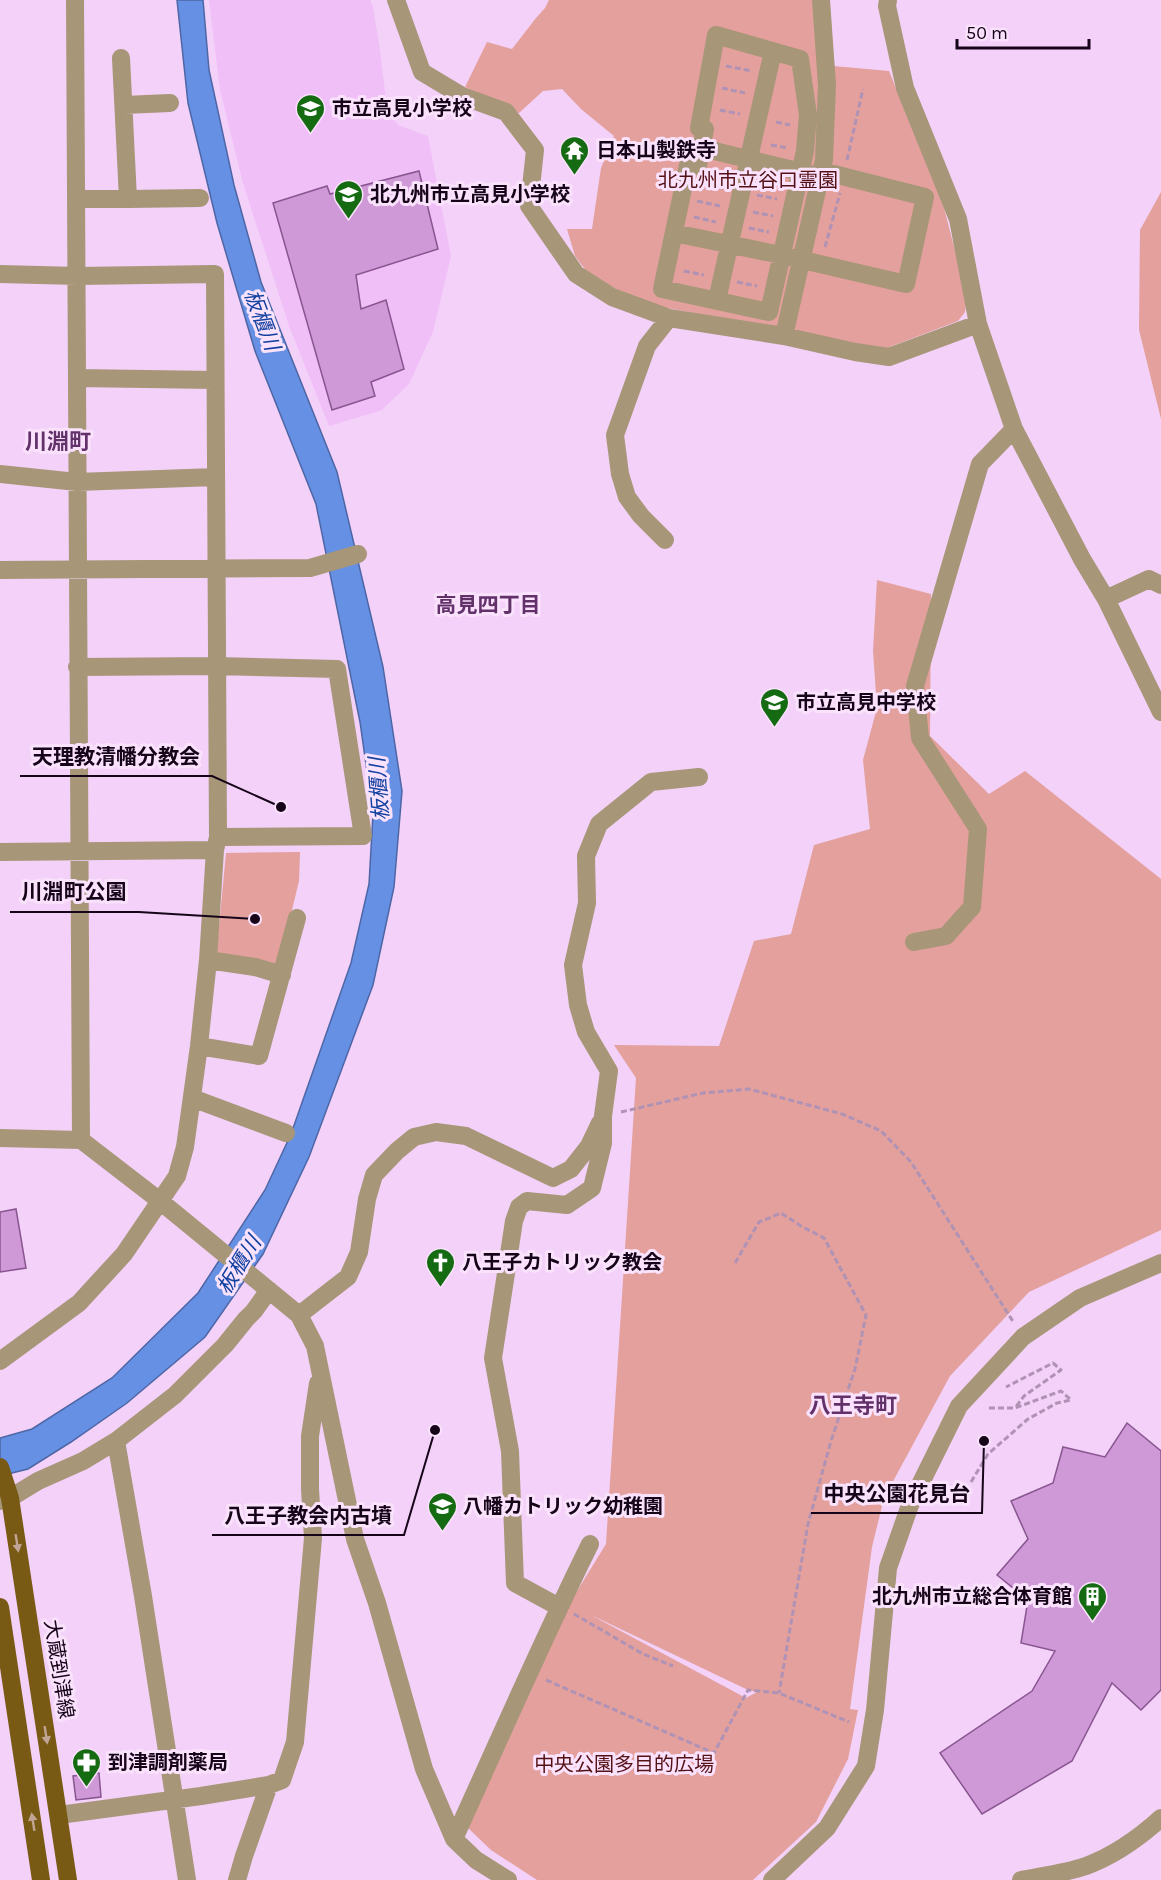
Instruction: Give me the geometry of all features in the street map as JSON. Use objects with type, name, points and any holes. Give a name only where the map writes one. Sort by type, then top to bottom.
[{"type":"main road","name":"大蔵到津線","points":[[0,1467],[68,1880]]},
{"type":"main road","points":[[0,1606],[41,1880]]},
{"type":"street","points":[[75,0],[81,1140]]},
{"type":"street","points":[[396,0],[422,72],[462,96],[506,112],[535,150],[529,206],[576,274],[612,297],[669,318],[784,336],[889,357],[978,324]]},
{"type":"street","points":[[784,336],[824,160],[827,85],[821,0]]},
{"type":"street","points":[[888,0],[887,6],[905,88],[958,219],[978,324],[1014,429],[1082,559],[1106,599],[1161,712]]},
{"type":"street","points":[[716,35],[773,51],[800,59],[808,115],[805,151],[769,312],[662,289],[688,165],[698,166],[702,148],[705,129],[699,128],[716,35]]},
{"type":"street","points":[[717,300],[773,51]]},
{"type":"street","points":[[122,58],[128,200]]},
{"type":"street","points":[[124,105],[170,103]]},
{"type":"street","points":[[674,234],[781,255],[906,284],[925,198],[702,148]]},
{"type":"street","points":[[77,199],[200,198]]},
{"type":"street","points":[[0,274],[78,276],[215,274],[217,843],[199,1046],[185,1147],[177,1176],[124,1254],[79,1303],[0,1361]]},
{"type":"street","points":[[665,540],[641,516],[627,497],[620,474],[615,435],[647,346],[669,318]]},
{"type":"street","points":[[77,378],[215,380]]},
{"type":"street","points":[[914,942],[946,936],[972,907],[978,829],[920,738],[915,686],[980,464],[1014,429]]},
{"type":"street","points":[[0,474],[77,482],[215,477]]},
{"type":"street","points":[[0,570],[310,568],[358,554]]},
{"type":"street","points":[[1106,599],[1149,579],[1161,585]]},
{"type":"street","points":[[0,852],[363,837],[337,669],[216,666],[77,667]]},
{"type":"street","points":[[559,1607],[515,1583],[510,1451],[493,1358],[514,1221],[519,1207],[527,1201],[567,1204],[592,1188],[603,1143],[603,1116],[609,1071],[586,1032],[578,1005],[573,965],[587,903],[586,856],[599,824],[651,782],[699,777]]},
{"type":"street","points":[[199,1046],[259,1056],[297,918]]},
{"type":"street","points":[[208,960],[255,967],[282,975]]},
{"type":"street","points":[[192,1098],[286,1132]]},
{"type":"street","points":[[299,1315],[348,1277],[359,1252],[367,1199],[374,1175],[414,1137],[436,1132],[466,1136],[553,1178],[571,1169],[589,1146],[603,1116]]},
{"type":"street","points":[[0,1138],[81,1140],[160,1201],[299,1315],[315,1346],[356,1539],[424,1769],[454,1839],[476,1860],[508,1880]]},
{"type":"street","points":[[771,1880],[827,1828],[866,1766],[875,1710],[888,1568],[910,1505],[958,1406],[1023,1337],[1080,1299],[1161,1263]]},
{"type":"street","points":[[5,1495],[83,1461],[116,1441],[183,1387],[225,1346],[254,1311],[266,1287]]},
{"type":"street","points":[[59,1815],[201,1796],[269,1785],[282,1780],[295,1742],[313,1538],[310,1436],[320,1373]]},
{"type":"street","points":[[116,1441],[143,1596],[187,1880]]},
{"type":"street","points":[[454,1839],[590,1544]]},
{"type":"street","points":[[237,1880],[269,1785]]},
{"type":"street","points":[[1021,1880],[1085,1866],[1148,1831],[1161,1818]]},
{"type":"path","points":[[603,1116],[703,1093],[748,1089],[842,1114],[881,1131],[911,1162],[1023,1337]]},
{"type":"path","points":[[735,1263],[759,1222],[781,1214],[824,1238],[866,1315],[855,1369],[831,1441],[808,1524],[779,1693]]},
{"type":"path","points":[[1006,1387],[1053,1363],[1061,1370],[1024,1395],[1015,1408]]},
{"type":"path","points":[[971,1482],[988,1454],[1028,1419],[1057,1403],[1071,1400],[1061,1391],[1015,1408],[989,1408]]},
{"type":"path","points":[[559,1607],[643,1653],[673,1666]]},
{"type":"path","points":[[531,1673],[714,1753],[748,1690],[779,1693],[849,1722]]},
{"type":"shaded area","name":"北九州市立高見小学校","points":[[209,0],[370,0],[380,50],[387,108],[398,125],[428,136],[451,256],[433,332],[409,384],[382,410],[329,426],[289,326],[243,183],[220,90]]},
{"type":"green space","name":"北九州市立谷口霊園","points":[[549,0],[827,0],[833,66],[889,71],[943,204],[967,297],[965,312],[958,321],[884,349],[646,304],[590,276],[575,256],[567,229],[592,229],[601,168],[614,136],[581,109],[562,89],[543,91],[519,113],[465,87],[487,42],[512,49]]},
{"type":"green space","points":[[1161,192],[1161,419],[1139,330],[1140,230]]},
{"type":"green space","name":"中央公園多目的広場","points":[[877,580],[931,594],[930,736],[989,794],[1025,771],[1161,879],[1161,1230],[1029,1292],[950,1376],[884,1498],[872,1547],[850,1709],[858,1710],[848,1759],[816,1822],[753,1880],[537,1880],[491,1850],[468,1828],[569,1604],[606,1544],[636,1078],[614,1045],[719,1046],[754,941],[791,934],[814,845],[870,829],[863,760],[877,708],[873,651]],"holes":[[[589,1614],[748,1690],[757,1692],[746,1698]]]},
{"type":"green space","points":[[300,852],[299,881],[278,968],[216,958],[226,853]]},
{"type":"water","name":"板櫃川","points":[[177,0],[203,0],[209,70],[234,185],[261,282],[337,472],[383,667],[402,791],[394,887],[373,985],[309,1157],[263,1254],[205,1337],[127,1403],[28,1469],[0,1476],[0,1438],[32,1429],[112,1378],[198,1293],[265,1190],[291,1134],[351,963],[369,884],[373,814],[360,722],[316,504],[255,351],[217,223],[188,103]]},
{"type":"building","points":[[419,171],[438,249],[356,275],[361,309],[386,300],[404,369],[371,382],[375,396],[332,410],[273,203],[327,186],[330,194]]},
{"type":"building","points":[[16,1209],[26,1268],[0,1272],[0,1212]]},
{"type":"building","name":"北九州市立総合体育館","points":[[1127,1423],[1161,1451],[1161,1690],[1141,1710],[1112,1683],[1072,1761],[982,1814],[940,1753],[1032,1691],[1055,1651],[1021,1643],[1028,1600],[997,1575],[1028,1539],[1011,1501],[1053,1483],[1063,1447],[1105,1457]]},
{"type":"building","name":"到津調剤薬局","points":[[99,1773],[101,1797],[76,1800],[73,1776]]},
{"type":"place","name":"市立高見小学校","points":[[311,134]]},
{"type":"place","name":"日本山製鉄寺","points":[[575,176]]},
{"type":"place","name":"北九州市立高見小学校","points":[[349,220]]},
{"type":"place","name":"市立高見中学校","points":[[775,728]]},
{"type":"place","name":"天理教清幡分教会","points":[[281,807]]},
{"type":"place","name":"川淵町公園","points":[[255,919]]},
{"type":"place","name":"八王子カトリック教会","points":[[441,1288]]},
{"type":"place","name":"八王子教会内古墳","points":[[435,1430]]},
{"type":"place","name":"中央公園花見台","points":[[984,1441]]},
{"type":"place","name":"八幡カトリック幼稚園","points":[[442,1532]]},
{"type":"place","name":"北九州市立総合体育館","points":[[1093,1622]]},
{"type":"place","name":"到津調剤薬局","points":[[87,1788]]},
{"type":"district","name":"川淵町","points":[[58,442]]},
{"type":"district","name":"高見四丁目","points":[[488,605]]},
{"type":"district","name":"八王寺町","points":[[853,1406]]}]
